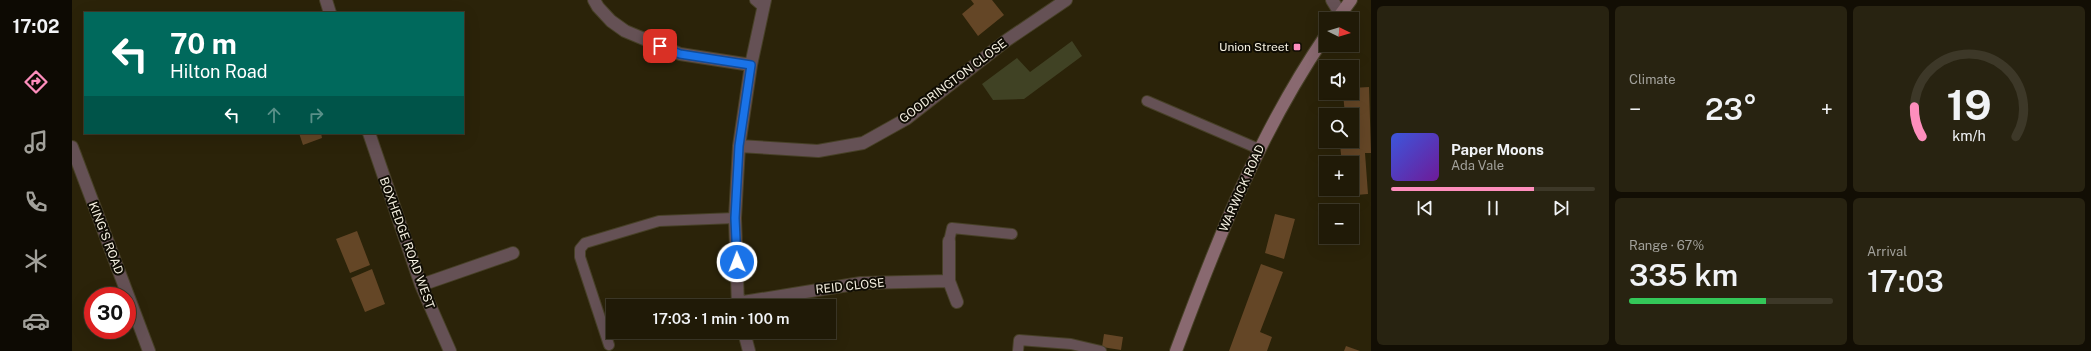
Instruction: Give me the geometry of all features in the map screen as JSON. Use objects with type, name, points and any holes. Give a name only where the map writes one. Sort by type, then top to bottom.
[{"type":"main road","points":[[1342,12],[1351,0]]},
{"type":"main road","name":"WARWICK ROAD","points":[[1176,351],[1226,220],[1259,149],[1294,85],[1319,46]]},
{"type":"street","points":[[326,0],[330,12]]},
{"type":"street","points":[[594,0],[598,7],[611,21],[625,31],[680,54],[751,65]]},
{"type":"street","name":"GOODRINGTON CLOSE","points":[[739,146],[818,151],[863,143],[906,119],[1007,40],[1066,0]]},
{"type":"street","points":[[1332,0],[1337,12]]},
{"type":"street","points":[[737,299],[735,218],[739,146],[760,2]]},
{"type":"street","name":"BOXHEDGE ROAD WEST","points":[[369,134],[421,285],[450,351]]},
{"type":"street","name":"KING'S ROAD","points":[[72,147],[150,351]]},
{"type":"street","points":[[949,241],[949,281],[957,302]]},
{"type":"street","points":[[421,285],[513,253]]},
{"type":"street","name":"REID CLOSE","points":[[771,299],[861,283],[949,281]]},
{"type":"street","points":[[746,339],[749,351]]},
{"type":"lane","points":[[1147,101],[1259,149]]},
{"type":"lane","points":[[609,345],[580,257],[580,249],[585,243],[660,220],[735,218]]},
{"type":"lane","points":[[949,241],[952,228],[1012,234]]},
{"type":"lane","points":[[1018,351],[1020,340],[1071,344],[1100,351]]},
{"type":"green space","points":[[1072,41],[1082,56],[1024,99],[993,100],[982,84],[1017,58],[1030,72]]},
{"type":"building","points":[[971,0],[992,0],[1004,15],[978,36],[962,14],[974,4]]},
{"type":"building","points":[[1369,87],[1371,153],[1365,153],[1368,194],[1359,195],[1359,156],[1341,156],[1340,148],[1359,148],[1359,108],[1344,108],[1344,100],[1359,100],[1359,88]]},
{"type":"building","points":[[299,134],[321,134],[322,138],[303,145]]},
{"type":"building","points":[[1275,214],[1295,219],[1284,259],[1265,253]]},
{"type":"building","points":[[357,231],[370,265],[350,273],[336,239]]},
{"type":"building","points":[[1261,264],[1283,272],[1260,332],[1272,337],[1267,351],[1229,351]]},
{"type":"building","points":[[372,269],[385,304],[365,312],[351,278]]},
{"type":"building","points":[[1104,334],[1123,337],[1121,350],[1102,347]]},
{"type":"building","points":[[1346,346],[1360,351],[1344,351]]},
{"type":"place","name":"Union Street","points":[[1297,47]]},
{"type":"route","points":[[660,46],[680,54],[751,65],[739,146],[735,218],[737,262]]}]
